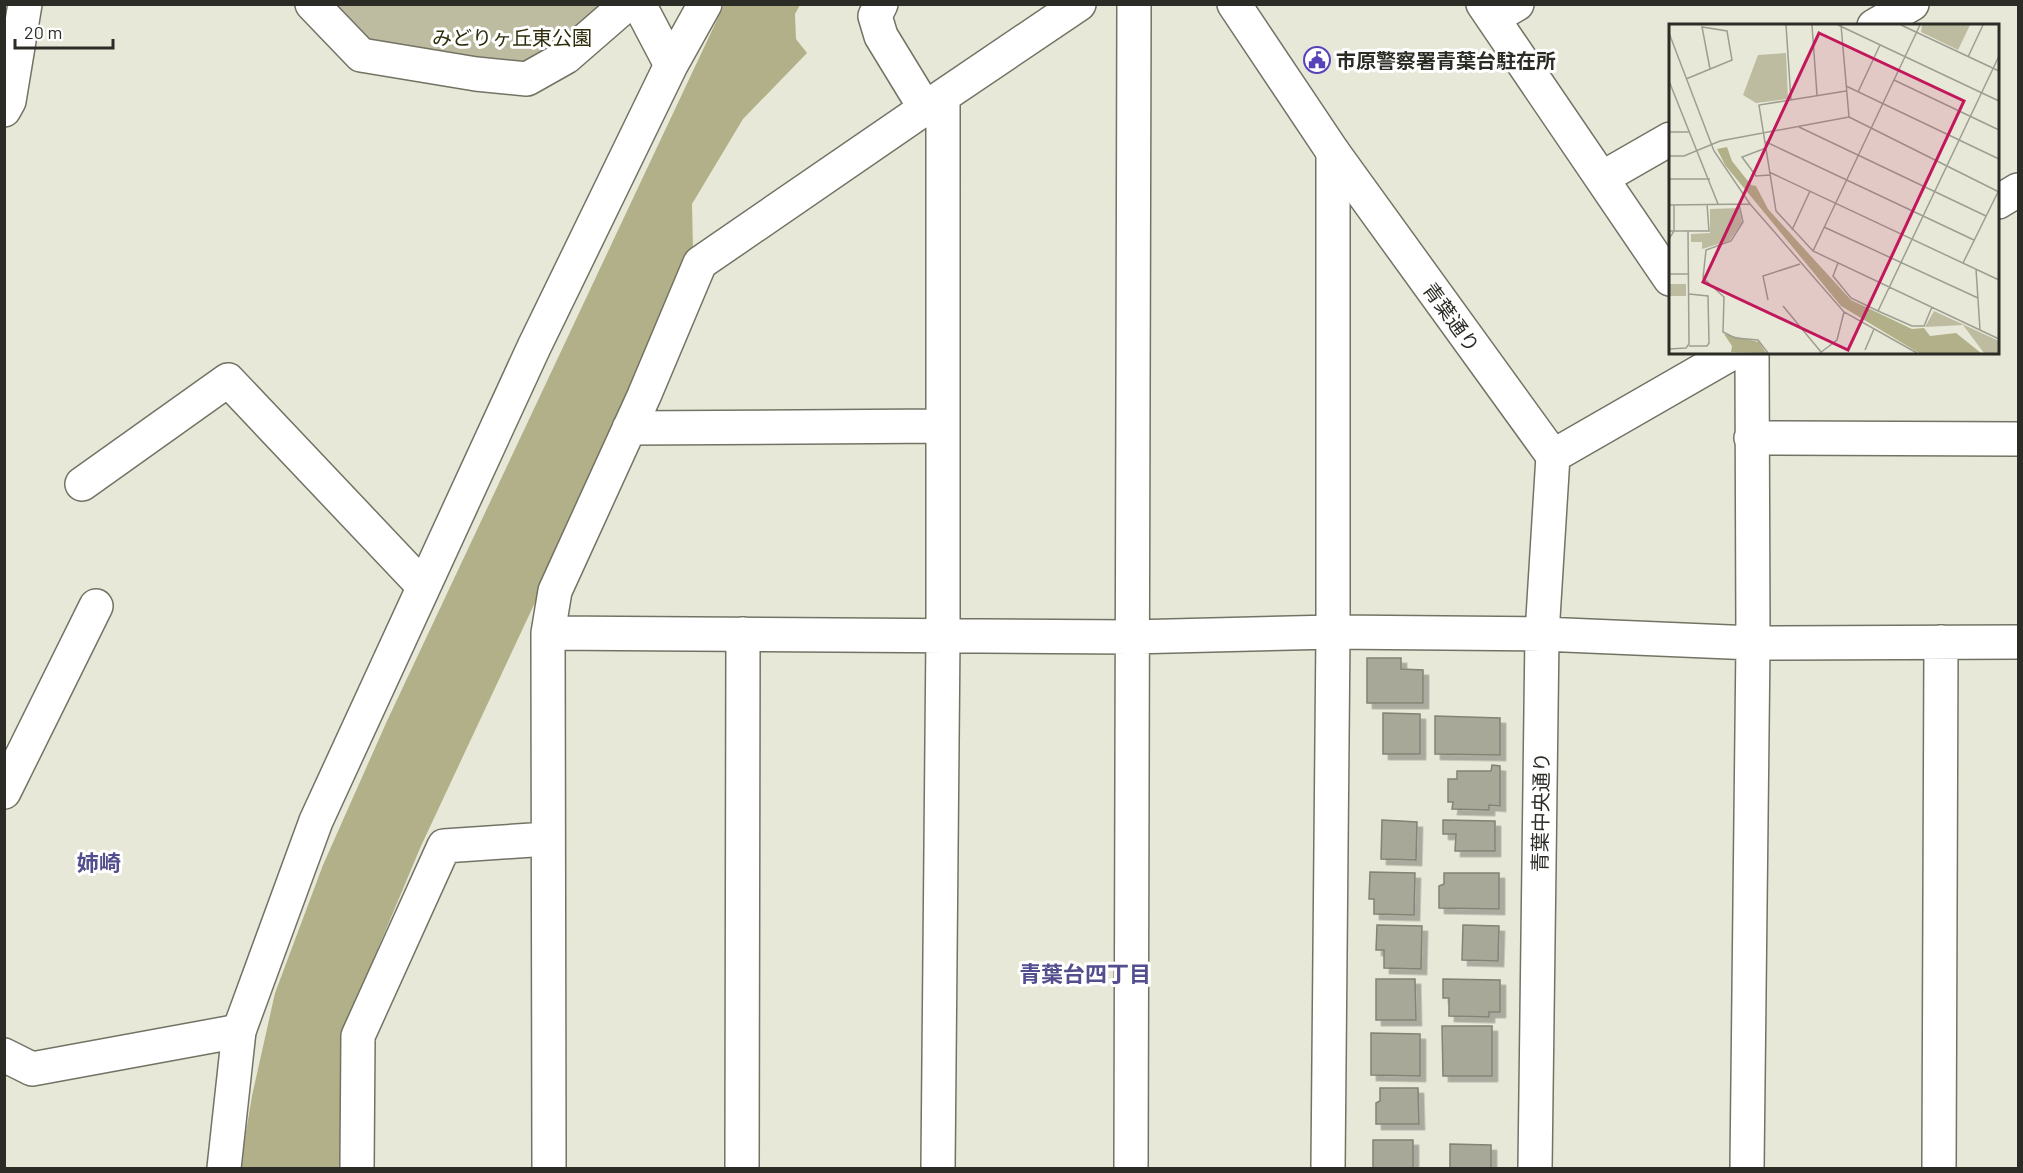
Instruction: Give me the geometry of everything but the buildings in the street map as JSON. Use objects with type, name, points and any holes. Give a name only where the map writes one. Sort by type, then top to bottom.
[{"type":"street","points":[[4,110],[9,102],[25,4]]},
{"type":"street","points":[[312,4],[361,54],[476,74],[527,79],[566,57],[627,4]]},
{"type":"street","points":[[639,4],[671,64]]},
{"type":"street","points":[[224,1168],[239,1031],[316,821],[534,346],[671,64],[705,4]]},
{"type":"street","points":[[881,4],[875,16],[881,36],[934,102],[943,426],[938,1168]]},
{"type":"street","points":[[549,1168],[548,633],[555,591],[700,263],[1078,4]]},
{"type":"street","points":[[1131,1168],[1134,4]]},
{"type":"street","name":"青葉通り","points":[[1234,4],[1333,152],[1553,456]]},
{"type":"street","points":[[1877,24],[1912,4]]},
{"type":"street","points":[[1498,9],[1602,178],[1669,276]]},
{"type":"street","points":[[1602,178],[1669,141]]},
{"type":"street","points":[[1328,1168],[1333,633],[1333,152]]},
{"type":"street","points":[[1999,201],[2019,190]]},
{"type":"street","points":[[1553,456],[1733,354],[1751,438],[1753,643],[1747,1168]]},
{"type":"street","points":[[82,484],[228,380],[423,586]]},
{"type":"street","points":[[629,428],[943,426]]},
{"type":"street","points":[[1751,438],[2019,439]]},
{"type":"street","name":"青葉中央通り","points":[[1535,1168],[1542,634],[1553,456]]},
{"type":"street","points":[[4,792],[96,606]]},
{"type":"street","points":[[548,633],[1131,637],[1333,633],[1542,634],[1753,643],[2019,642]]},
{"type":"street","points":[[742,1168],[743,634]]},
{"type":"street","points":[[1938,1168],[1941,642]]},
{"type":"street","points":[[357,1168],[357,1036],[444,846],[547,839]]},
{"type":"street","points":[[4,1054],[32,1069],[239,1031]]},
{"type":"green space","name":"みどりヶ丘東公園","points":[[603,4],[567,42],[517,71],[355,40],[324,5]]},
{"type":"shaded area","points":[[724,5],[800,5],[795,14],[796,39],[807,53],[743,119],[692,204],[693,251],[539,594],[421,846],[340,1039],[340,1168],[240,1168],[252,1096],[275,993],[323,865],[387,721]]},
{"type":"place","name":"市原警察署青葉台駐在所","points":[[1317,60]]},
{"type":"district","name":"姉崎","points":[[99,862]]},
{"type":"district","name":"青葉台四丁目","points":[[1085,973]]}]
